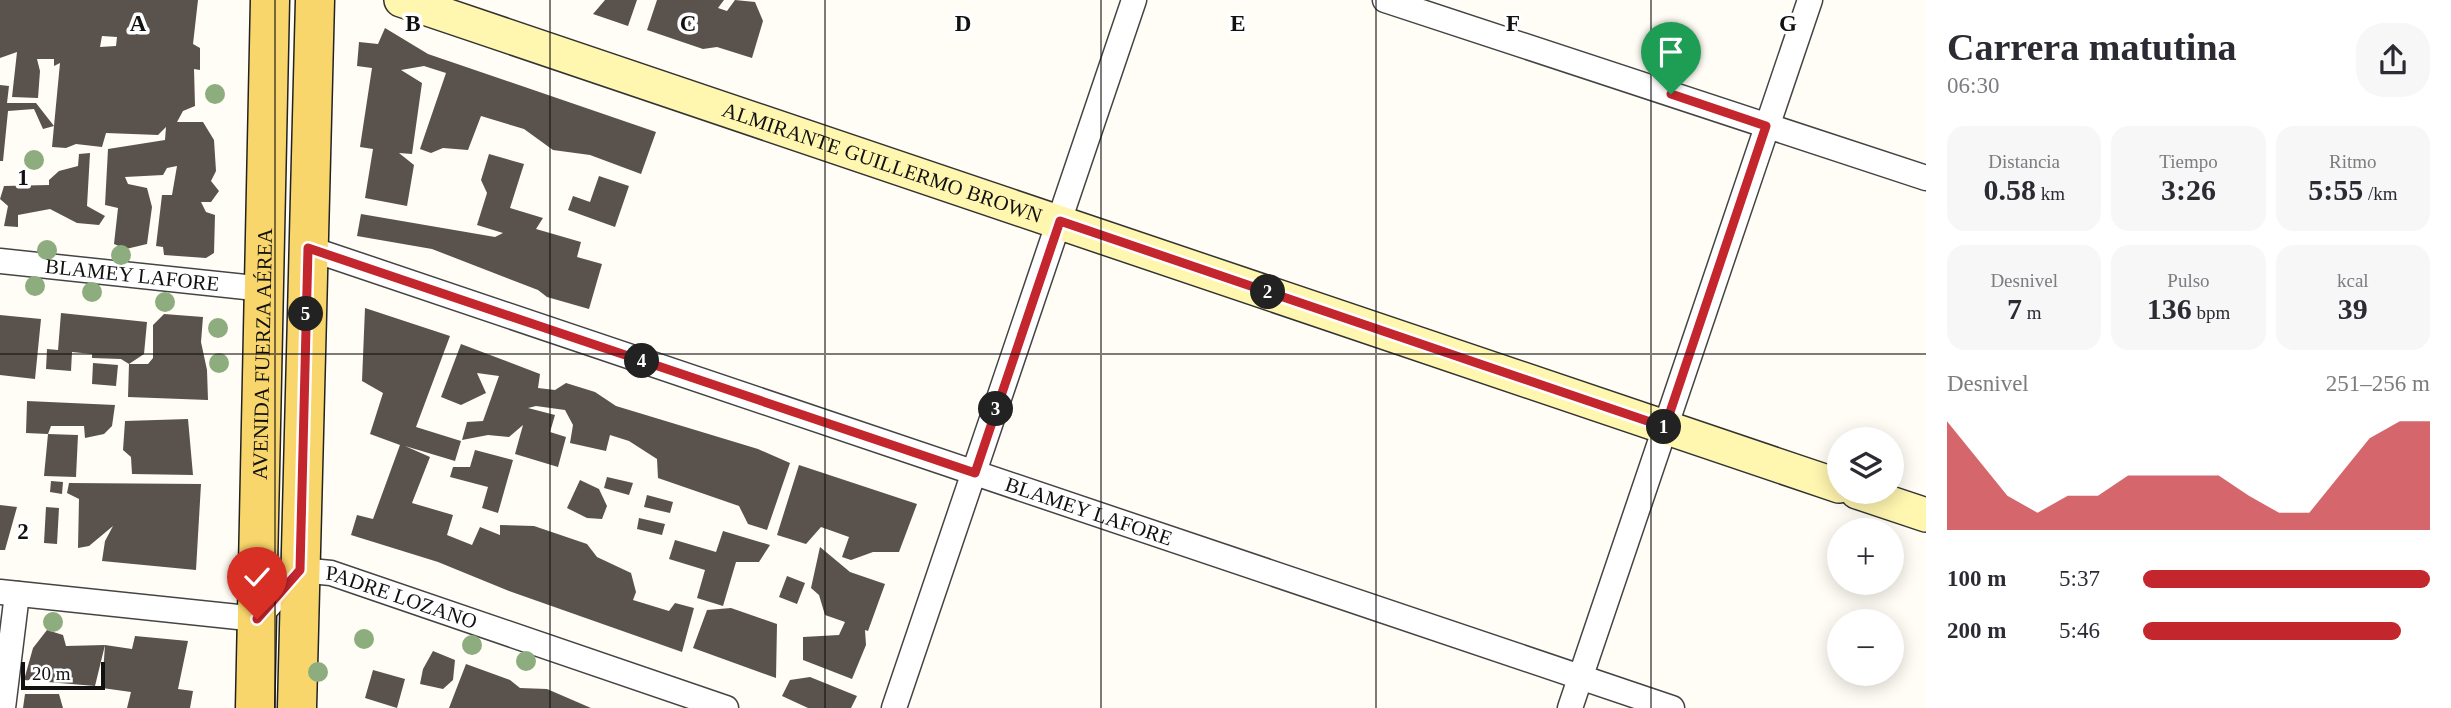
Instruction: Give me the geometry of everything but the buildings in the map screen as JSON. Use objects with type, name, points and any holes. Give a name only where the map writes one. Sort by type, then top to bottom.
[{"type":"main road","name":"AVENIDA FUERZA AÉREA","points":[[255,708],[270,0]]},
{"type":"main road","name":"AVENIDA FUERZA AÉREA","points":[[297,708],[315,0]]},
{"type":"street","name":"ALMIRANTE GUILLERMO BROWN","points":[[401,0],[1827,482]]},
{"type":"street","points":[[894,708],[1134,0]]},
{"type":"street","points":[[1385,0],[1926,178]]},
{"type":"street","points":[[1570,708],[1810,0]]},
{"type":"street","name":"BLAMEY LAFORE","points":[[308,248],[1672,708]]},
{"type":"street","name":"BLAMEY LAFORE","points":[[0,261],[264,289]]},
{"type":"street","points":[[1893,504],[1926,515]]},
{"type":"street","name":"PADRE LOZANO","points":[[257,619],[300,570],[331,573],[726,708]]},
{"type":"street","points":[[3,708],[8,593],[257,619]]},
{"type":"route","points":[[257,619],[300,570],[308,248],[975,473],[1060,221],[1665,427],[1766,126],[1671,94]]}]
